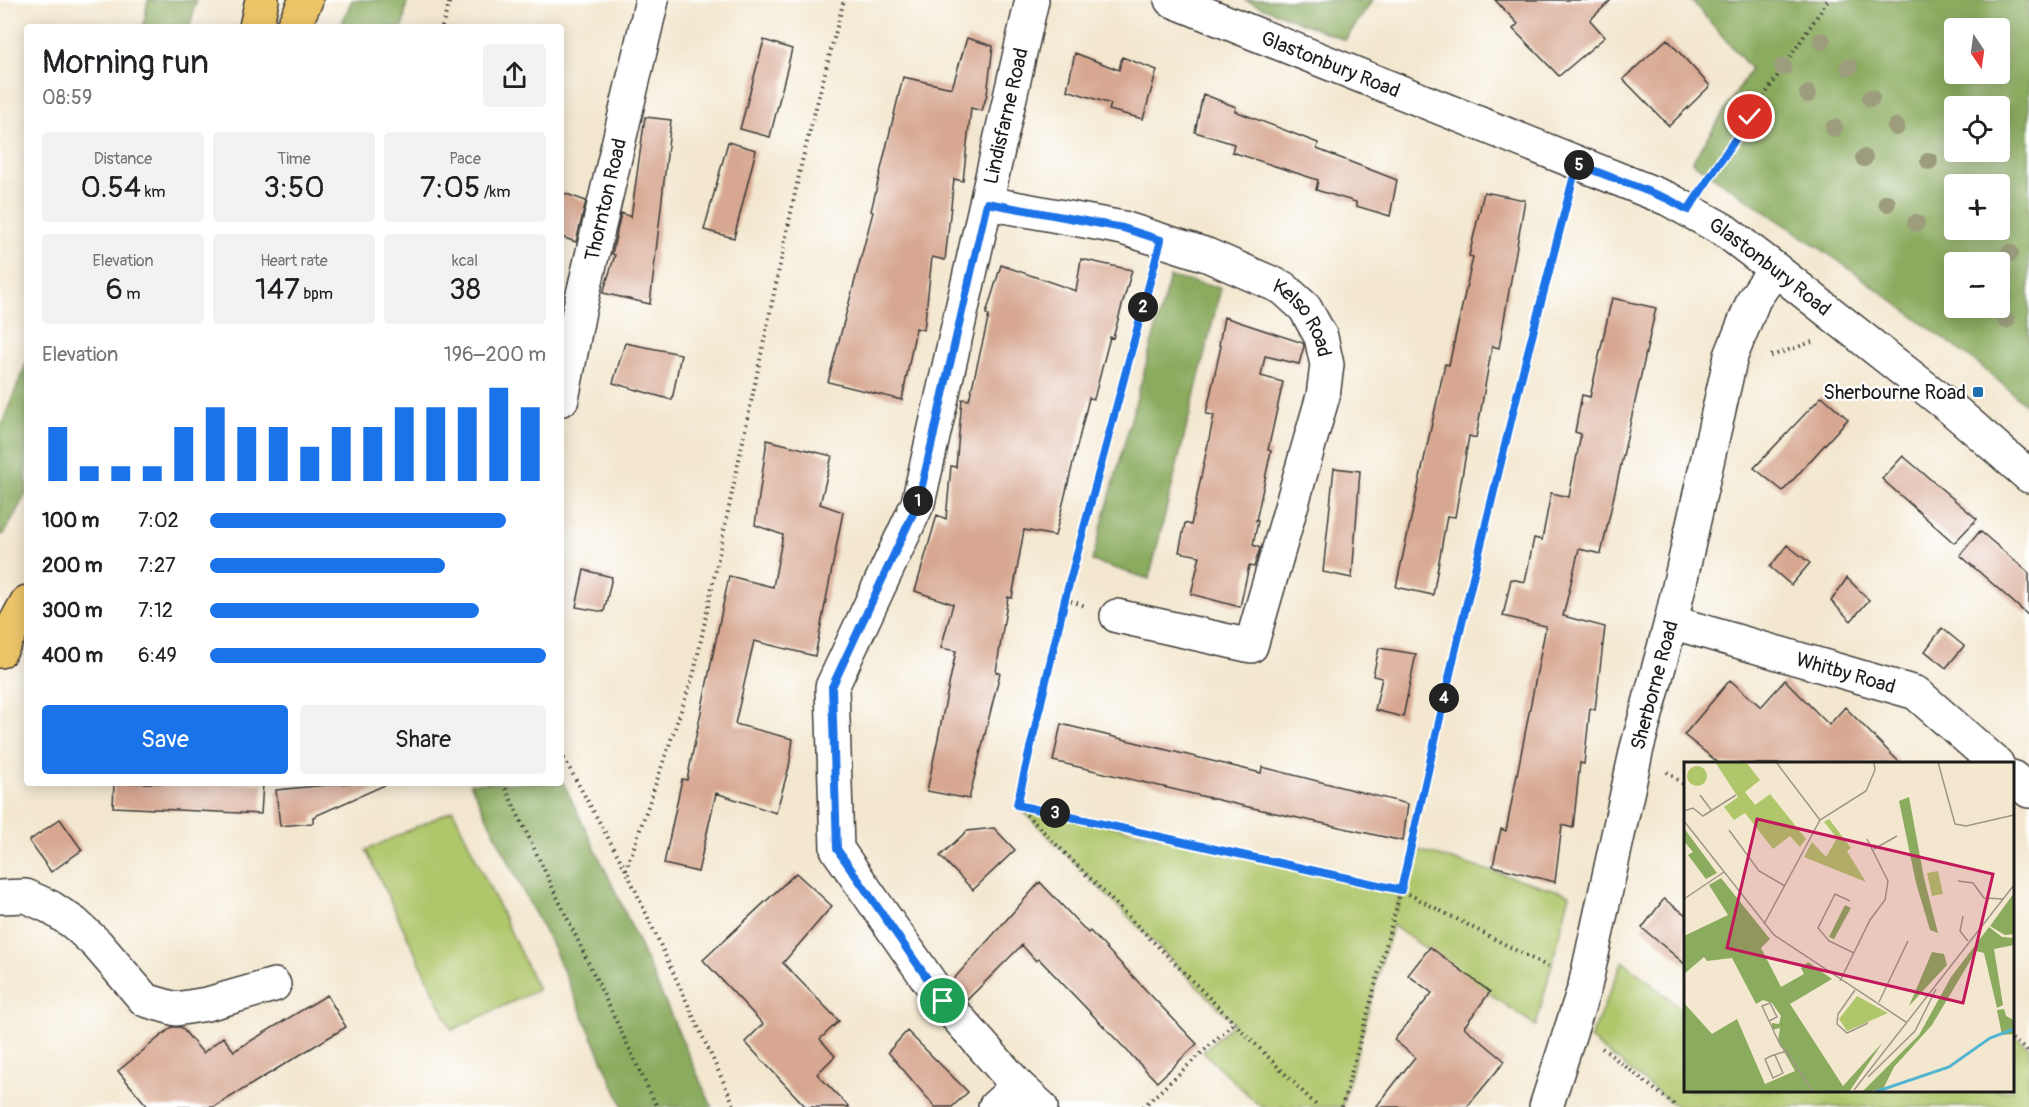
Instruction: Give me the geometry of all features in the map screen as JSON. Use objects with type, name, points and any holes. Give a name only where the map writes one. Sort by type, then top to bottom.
[{"type":"main road","points":[[257,24],[262,0]]},
{"type":"main road","points":[[294,24],[306,0]]},
{"type":"main road","points":[[0,651],[24,607]]},
{"type":"street","name":"Thornton Road","points":[[564,389],[579,311],[652,0]]},
{"type":"street","name":"Lindisfarne Road","points":[[1018,1100],[943,1001],[837,849],[832,687],[918,503],[1032,0]]},
{"type":"street","name":"Glastonbury Road","points":[[1171,0],[1668,199],[1688,210],[1724,230],[1775,269],[1952,409],[2029,476]]},
{"type":"street","name":"Kelso Road","points":[[987,203],[1123,228],[1207,255],[1283,288],[1305,308],[1322,337],[1327,364],[1323,396],[1251,646],[1117,616]]},
{"type":"street","name":"Sherborne Road","points":[[1545,1107],[1585,986],[1637,748],[1671,622],[1731,356],[1754,299],[1775,269]]},
{"type":"street","name":"Whitby Road","points":[[1671,622],[1916,693],[1995,762]]},
{"type":"street","points":[[2014,778],[2029,791]]},
{"type":"street","points":[[0,897],[26,896],[74,922],[97,944],[145,1000],[176,1009],[207,1004],[274,985]]},
{"type":"path","points":[[443,24],[450,0]]},
{"type":"path","points":[[626,870],[694,673],[799,176],[844,0]]},
{"type":"path","points":[[1688,210],[1828,0]]},
{"type":"path","points":[[1342,1107],[1401,890],[1520,382],[1577,164]]},
{"type":"path","points":[[1017,805],[1065,599],[1161,240]]},
{"type":"path","points":[[1731,356],[1754,361],[1818,339]]},
{"type":"path","points":[[564,758],[626,870],[735,1107]]},
{"type":"path","points":[[504,786],[657,1107]]},
{"type":"path","points":[[1017,805],[1401,890],[1585,986]]},
{"type":"path","points":[[1017,805],[1318,1107]]},
{"type":"path","points":[[1143,1107],[1235,1022]]},
{"type":"path","points":[[1572,1025],[1677,1107]]},
{"type":"path","points":[[2014,1041],[2029,1052]]},
{"type":"green space","points":[[148,0],[196,0],[191,24],[144,24]]},
{"type":"green space","points":[[352,0],[407,0],[403,24],[341,24]]},
{"type":"green space","points":[[1244,0],[1373,0],[1345,40]]},
{"type":"green space","points":[[1691,0],[2029,0],[2029,407],[1981,366],[1840,262],[1692,162],[1751,69]]},
{"type":"green space","points":[[1170,277],[1221,288],[1149,579],[1092,561]]},
{"type":"green space","points":[[24,369],[24,497],[4,534],[0,535],[0,429]]},
{"type":"green space","points":[[564,784],[614,888],[712,1107],[623,1107],[552,945],[471,786]]},
{"type":"green space","points":[[1017,805],[1401,890],[1396,913],[1418,850],[1570,894],[1536,1026],[1392,925],[1342,1107],[1261,1107],[1203,1052],[1234,1023]]},
{"type":"green space","points":[[453,810],[538,990],[452,1030],[366,850]]},
{"type":"green space","points":[[1623,961],[1684,1010],[1684,1092],[2014,1092],[2014,1035],[2029,1047],[2029,1107],[1677,1107],[1590,1039]]},
{"type":"building","points":[[1495,0],[1611,0],[1590,20],[1605,37],[1559,76],[1513,29],[1518,24]]},
{"type":"building","points":[[967,38],[993,46],[987,94],[982,111],[971,108],[963,181],[954,179],[945,260],[932,257],[924,330],[916,328],[902,400],[828,382],[873,212],[871,211],[903,77],[952,88]]},
{"type":"building","points":[[1667,39],[1710,86],[1669,126],[1623,79]]},
{"type":"building","points":[[764,40],[792,49],[770,137],[740,129]]},
{"type":"building","points":[[1075,53],[1119,70],[1122,57],[1157,70],[1143,119],[1109,110],[1111,104],[1067,90]]},
{"type":"building","points":[[1203,94],[1236,107],[1235,111],[1318,143],[1317,149],[1397,180],[1390,216],[1356,206],[1356,202],[1316,190],[1318,180],[1232,152],[1234,144],[1195,132]]},
{"type":"building","points":[[645,117],[671,120],[650,304],[603,293],[615,255],[612,254],[621,213],[631,217]]},
{"type":"building","points":[[728,142],[756,150],[734,238],[704,230]]},
{"type":"building","points":[[1484,192],[1525,200],[1499,348],[1492,346],[1476,438],[1469,436],[1455,517],[1447,516],[1433,595],[1396,587],[1445,364],[1449,365],[1473,257],[1469,256]]},
{"type":"building","points":[[564,193],[586,201],[576,242],[564,238]]},
{"type":"building","points":[[1081,259],[1132,270],[1113,338],[1110,337],[1094,399],[1089,398],[1055,536],[1024,530],[1012,598],[1008,597],[996,672],[1000,673],[969,799],[927,791],[956,651],[941,648],[953,604],[915,591],[937,515],[946,519],[951,466],[956,467],[962,399],[969,400],[989,315],[986,314],[1001,265],[1076,291]]},
{"type":"building","points":[[1612,298],[1656,308],[1601,554],[1579,549],[1563,616],[1605,627],[1595,710],[1590,708],[1584,764],[1580,763],[1573,828],[1562,825],[1555,882],[1493,866],[1501,829],[1506,831],[1546,626],[1503,616],[1511,579],[1525,582],[1534,538],[1542,540],[1551,493],[1569,497],[1581,434],[1575,432],[1582,395],[1590,397]]},
{"type":"building","points":[[1224,317],[1303,343],[1304,346],[1299,364],[1265,356],[1261,376],[1283,382],[1256,521],[1258,521],[1253,545],[1260,548],[1254,567],[1249,566],[1240,607],[1191,594],[1200,556],[1179,552],[1185,523],[1191,525],[1214,415],[1206,414],[1221,346],[1219,345]]},
{"type":"building","points":[[625,343],[681,354],[672,400],[613,383]]},
{"type":"building","points":[[1822,396],[1848,419],[1783,491],[1754,468]]},
{"type":"building","points":[[767,440],[832,456],[820,504],[843,512],[815,656],[754,641],[735,724],[793,739],[789,767],[776,813],[716,793],[698,872],[664,864],[682,779],[687,780],[729,576],[773,587],[783,535],[755,525]]},
{"type":"building","points":[[1903,456],[1977,519],[1954,543],[1882,479]]},
{"type":"building","points":[[1334,468],[1360,471],[1352,578],[1323,572]]},
{"type":"building","points":[[1980,531],[2029,573],[2029,616],[1960,555]]},
{"type":"building","points":[[1787,545],[1810,563],[1791,585],[1770,567]]},
{"type":"building","points":[[584,570],[612,577],[604,612],[576,607]]},
{"type":"building","points":[[1847,578],[1869,600],[1851,621],[1831,601]]},
{"type":"building","points":[[1942,628],[1964,646],[1946,668],[1925,651]]},
{"type":"building","points":[[1379,648],[1416,654],[1403,717],[1375,710],[1382,678],[1373,676]]},
{"type":"building","points":[[1730,680],[1761,707],[1785,680],[1829,725],[1845,707],[1899,762],[1718,762],[1684,735]]},
{"type":"building","points":[[1061,724],[1261,773],[1262,767],[1408,804],[1403,841],[1053,761]]},
{"type":"building","points":[[114,786],[263,786],[261,814],[113,807]]},
{"type":"building","points":[[317,786],[383,786],[313,817],[313,823],[280,826],[276,790]]},
{"type":"building","points":[[60,819],[82,850],[51,872],[29,841]]},
{"type":"building","points":[[994,828],[1015,850],[973,890],[940,856],[967,831]]},
{"type":"building","points":[[796,873],[832,906],[783,963],[839,1021],[820,1039],[835,1056],[817,1074],[849,1107],[806,1107],[745,1042],[763,1024],[703,960]]},
{"type":"building","points":[[1040,882],[1088,933],[1090,931],[1197,1044],[1157,1082],[1039,959],[1036,961],[1022,945],[967,1000],[952,981]]},
{"type":"building","points":[[1664,899],[1684,914],[1684,963],[1642,928]]},
{"type":"building","points":[[1430,947],[1490,992],[1464,1027],[1505,1061],[1467,1107],[1376,1107],[1415,1057],[1394,1040],[1432,993],[1408,975]]},
{"type":"building","points":[[327,995],[346,1027],[214,1107],[148,1107],[118,1071],[172,1027],[181,1027],[203,1053],[223,1037],[234,1051]]},
{"type":"building","points":[[907,1031],[968,1092],[952,1107],[935,1107],[888,1052]]},
{"type":"place","name":"Sherbourne Road","points":[[1978,392]]},
{"type":"route","points":[[943,1001],[837,849],[832,687],[918,503],[987,203],[1123,228],[1161,240],[1065,599],[1017,805],[1401,890],[1454,656],[1523,371],[1577,164],[1668,199],[1688,210],[1750,117]]}]
